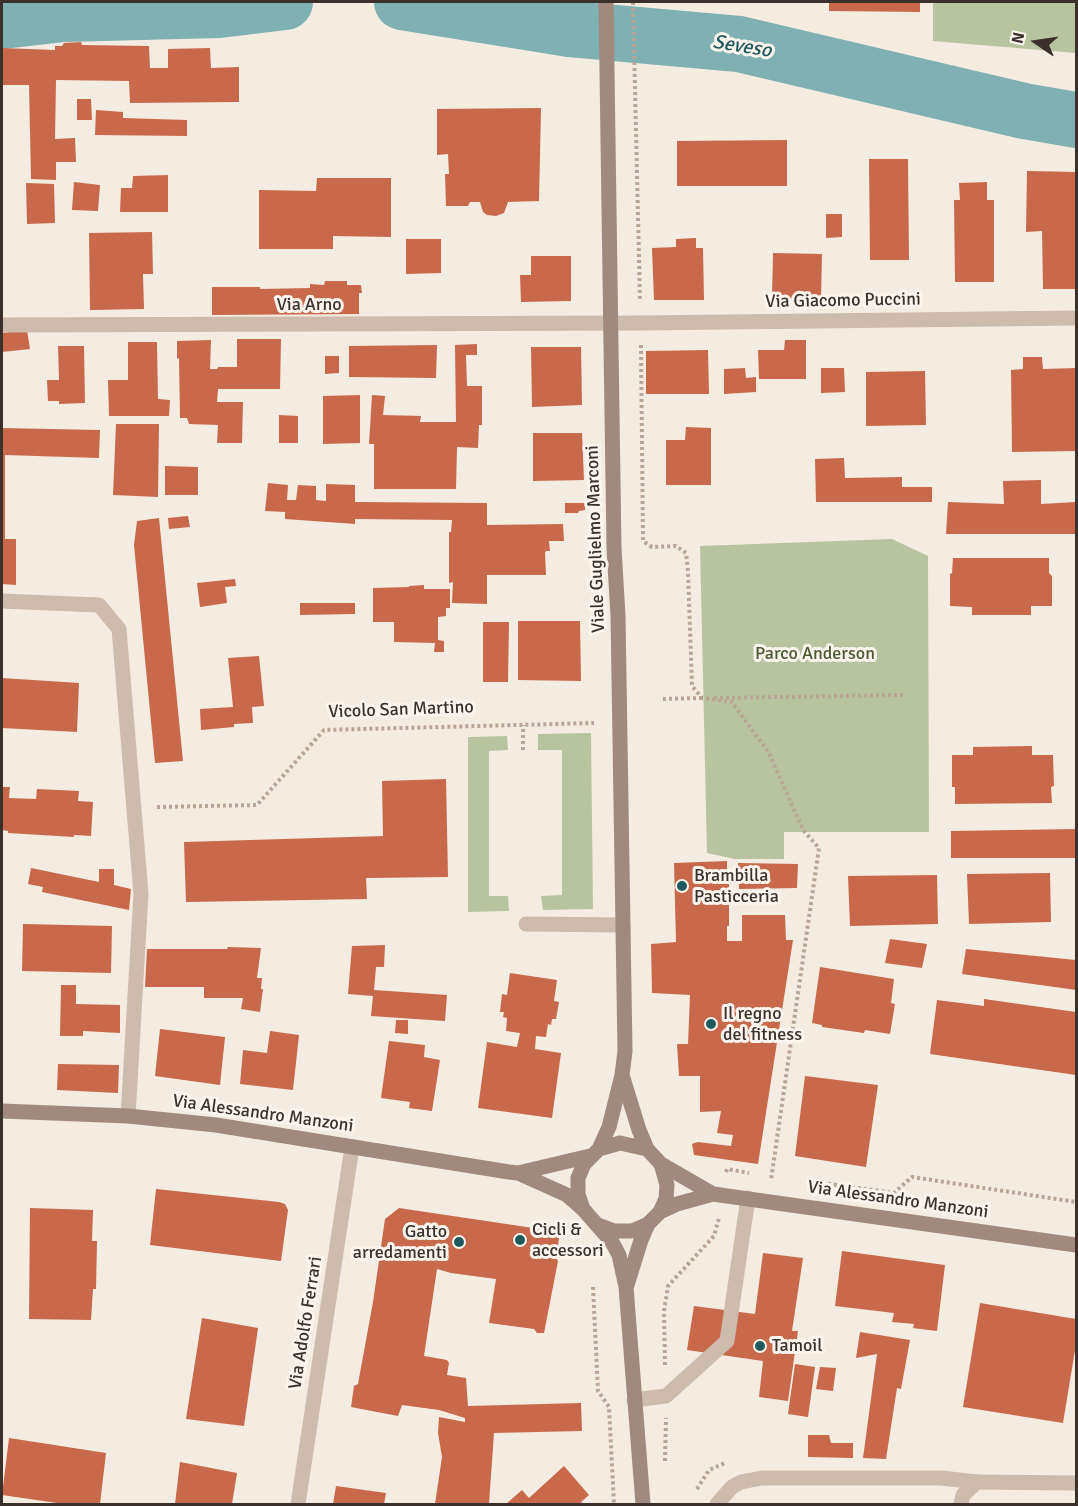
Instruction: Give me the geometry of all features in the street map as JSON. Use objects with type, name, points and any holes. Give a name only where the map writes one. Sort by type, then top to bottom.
[{"type":"street","name":"Viale Guglielmo Marconi","points":[[594,1152],[609,1127],[622,1075],[625,1051],[618,616],[614,548],[606,2]]},
{"type":"street","name":"Via Giacomo Puccini","points":[[611,323],[1077,318]]},
{"type":"street","name":"Via Arno","points":[[4,326],[611,323]]},
{"type":"street","points":[[2,601],[99,606],[119,629],[141,894],[128,1116]]},
{"type":"street","points":[[526,924],[623,925]]},
{"type":"street","points":[[598,1225],[614,1231],[632,1231],[648,1224],[660,1212],[666,1199],[667,1185],[661,1164],[647,1149],[622,1075]]},
{"type":"street","name":"Via Alessandro Manzoni","points":[[2,1111],[128,1116],[216,1125],[518,1173],[567,1195],[583,1209]]},
{"type":"street","points":[[643,1504],[626,1287],[620,1255],[583,1209],[578,1194],[578,1178],[594,1152],[620,1143],[647,1149]]},
{"type":"street","name":"Via Adolfo Ferrari","points":[[298,1504],[352,1147]]},
{"type":"street","name":"Via Alessandro Manzoni","points":[[518,1173],[594,1152]]},
{"type":"street","name":"Via Alessandro Manzoni","points":[[661,1164],[718,1194],[1077,1245]]},
{"type":"street","name":"Via Alessandro Manzoni","points":[[660,1212],[677,1204],[718,1194]]},
{"type":"street","points":[[634,1400],[666,1396],[727,1341],[748,1198]]},
{"type":"street","points":[[626,1287],[648,1224]]},
{"type":"street","points":[[717,1504],[732,1487],[741,1482],[762,1478],[926,1477],[977,1482],[1077,1484]]},
{"type":"street","points":[[961,1504],[963,1495],[977,1482]]},
{"type":"path","points":[[633,2],[641,323],[642,540],[652,547],[676,546],[686,553],[692,686],[702,698],[732,702],[768,753],[803,830],[819,848],[771,1176]]},
{"type":"path","points":[[663,699],[904,694]]},
{"type":"path","name":"Vicolo San Martino","points":[[134,807],[257,805],[324,730],[594,723]]},
{"type":"path","points":[[523,725],[523,750]]},
{"type":"path","points":[[665,1471],[664,1311],[668,1287],[714,1236],[718,1194],[727,1169],[783,1178]]},
{"type":"path","points":[[805,1181],[894,1192],[912,1177],[1077,1202]]},
{"type":"path","points":[[593,1287],[598,1391],[609,1407],[614,1504]]},
{"type":"green space","points":[[933,2],[1076,2],[1076,53],[933,41]]},
{"type":"green space","name":"Parco Anderson","points":[[892,539],[928,556],[929,832],[784,832],[784,859],[735,859],[707,853],[700,546]]},
{"type":"green space","points":[[591,733],[593,909],[543,910],[541,896],[562,895],[562,750],[538,750],[538,734]]},
{"type":"green space","points":[[507,736],[508,750],[489,751],[489,896],[508,896],[509,911],[468,912],[468,737]]},
{"type":"building","points":[[829,2],[920,2],[920,12],[829,11]]},
{"type":"building","points":[[81,42],[82,45],[149,46],[150,68],[168,68],[168,49],[210,48],[211,68],[239,67],[239,102],[130,103],[129,81],[56,80],[55,139],[75,138],[76,162],[56,162],[56,180],[31,179],[29,85],[2,85],[2,48],[55,50],[55,46],[62,46],[64,43]]},
{"type":"building","points":[[77,99],[91,99],[92,120],[77,120]]},
{"type":"building","points":[[541,108],[539,201],[508,202],[504,213],[496,216],[483,212],[480,202],[470,202],[468,206],[446,206],[445,174],[449,174],[448,154],[437,155],[437,109]]},
{"type":"building","points":[[96,110],[123,112],[123,118],[187,120],[187,136],[95,135]]},
{"type":"building","points":[[787,140],[787,186],[677,186],[677,141]]},
{"type":"building","points":[[869,159],[908,159],[909,260],[870,260]]},
{"type":"building","points":[[1027,171],[1076,172],[1076,289],[1043,289],[1042,231],[1026,232]]},
{"type":"building","points":[[168,175],[168,212],[120,212],[121,188],[132,188],[133,176]]},
{"type":"building","points":[[317,178],[391,178],[391,237],[333,236],[333,249],[259,249],[259,190],[316,191]]},
{"type":"building","points":[[74,182],[100,185],[98,211],[72,210]]},
{"type":"building","points":[[987,182],[987,200],[994,200],[994,282],[955,282],[954,200],[960,200],[959,183]]},
{"type":"building","points":[[26,183],[54,184],[55,223],[27,224]]},
{"type":"building","points":[[826,214],[842,214],[842,237],[826,238]]},
{"type":"building","points":[[152,232],[153,274],[143,274],[144,309],[90,310],[89,233]]},
{"type":"building","points":[[696,238],[696,248],[703,248],[704,300],[654,300],[652,248],[676,247],[676,239]]},
{"type":"building","points":[[406,239],[441,239],[441,273],[406,274]]},
{"type":"building","points":[[773,253],[822,254],[821,300],[772,298]]},
{"type":"building","points":[[531,256],[571,256],[571,301],[521,302],[520,275],[531,275]]},
{"type":"building","points":[[325,281],[347,281],[347,285],[361,285],[359,314],[212,315],[212,287],[310,288],[310,284],[324,285]]},
{"type":"building","points":[[27,330],[30,349],[2,352],[2,333]]},
{"type":"building","points":[[237,339],[281,339],[280,389],[218,389],[217,402],[243,402],[242,443],[217,443],[218,425],[189,424],[187,418],[180,418],[177,341],[211,340],[210,369],[217,369],[218,367],[237,367]]},
{"type":"building","points":[[785,340],[806,340],[806,379],[759,379],[758,350],[784,350]]},
{"type":"building","points":[[128,342],[157,342],[158,399],[170,400],[169,416],[109,416],[108,380],[128,380]]},
{"type":"building","points":[[477,344],[477,355],[466,355],[467,386],[482,386],[482,425],[479,425],[478,448],[457,447],[456,489],[374,489],[374,444],[369,444],[372,395],[385,396],[383,415],[421,416],[420,422],[456,422],[455,345]]},
{"type":"building","points":[[437,345],[436,378],[349,377],[349,346]]},
{"type":"building","points":[[58,346],[84,346],[85,403],[59,404],[59,401],[48,401],[47,380],[59,380]]},
{"type":"building","points":[[531,347],[581,347],[582,405],[532,407]]},
{"type":"building","points":[[708,350],[709,394],[646,394],[646,351]]},
{"type":"building","points":[[325,356],[339,356],[339,373],[325,374]]},
{"type":"building","points":[[1023,357],[1042,357],[1043,369],[1076,368],[1076,451],[1012,452],[1011,370],[1023,369]]},
{"type":"building","points":[[745,368],[746,378],[756,377],[756,392],[724,394],[724,369]]},
{"type":"building","points":[[821,368],[844,368],[845,392],[821,393]]},
{"type":"building","points":[[925,371],[926,425],[866,426],[866,372]]},
{"type":"building","points":[[360,395],[360,443],[323,444],[323,396]]},
{"type":"building","points":[[279,415],[298,416],[298,443],[279,443]]},
{"type":"building","points":[[116,424],[159,424],[158,497],[113,495]]},
{"type":"building","points":[[686,427],[711,428],[711,485],[666,485],[666,440],[685,440]]},
{"type":"building","points":[[2,428],[100,430],[99,458],[5,455],[5,539],[16,539],[16,585],[2,584]]},
{"type":"building","points":[[533,433],[582,433],[584,480],[533,481]]},
{"type":"building","points":[[844,458],[845,478],[902,477],[902,487],[932,487],[932,502],[816,502],[815,459]]},
{"type":"building","points":[[165,466],[198,467],[198,495],[165,495]]},
{"type":"building","points":[[1041,480],[1041,504],[1076,502],[1076,534],[946,534],[948,502],[1004,504],[1003,481]]},
{"type":"building","points":[[268,483],[288,485],[287,500],[296,500],[298,485],[316,486],[316,500],[326,501],[326,484],[355,485],[355,502],[487,503],[487,525],[563,524],[564,541],[549,541],[550,551],[545,553],[546,575],[487,575],[487,604],[452,603],[453,582],[449,583],[449,532],[451,532],[452,520],[355,519],[355,524],[285,519],[285,512],[265,511]]},
{"type":"building","points":[[565,503],[585,503],[585,510],[578,513],[565,513]]},
{"type":"building","points":[[188,516],[190,527],[169,529],[168,518]]},
{"type":"building","points":[[159,518],[183,761],[155,763],[134,545],[137,521]]},
{"type":"building","points":[[953,558],[1049,558],[1049,573],[1052,576],[1052,606],[1031,606],[1031,615],[972,615],[972,607],[950,606],[950,574]]},
{"type":"building","points":[[235,579],[236,586],[225,587],[227,603],[200,607],[197,583]]},
{"type":"building","points":[[424,585],[424,589],[450,589],[450,608],[446,608],[446,616],[438,617],[438,640],[444,641],[444,652],[434,652],[435,643],[394,642],[394,622],[373,622],[373,588]]},
{"type":"building","points":[[300,603],[355,603],[355,614],[300,615]]},
{"type":"building","points":[[518,621],[580,621],[581,681],[518,680]]},
{"type":"building","points":[[483,622],[509,622],[508,682],[483,682]]},
{"type":"building","points":[[259,656],[264,706],[252,707],[253,723],[201,730],[200,709],[233,707],[228,658]]},
{"type":"building","points":[[2,678],[79,683],[77,732],[2,728]]},
{"type":"building","points":[[1032,746],[1032,755],[1053,755],[1052,803],[955,804],[955,787],[952,787],[952,755],[973,755],[973,747]]},
{"type":"building","points":[[446,779],[448,877],[366,878],[367,899],[186,902],[184,842],[383,836],[382,781]]},
{"type":"building","points":[[2,787],[10,787],[9,798],[36,799],[37,789],[79,791],[78,801],[93,802],[91,836],[8,833],[2,830]]},
{"type":"building","points":[[1076,829],[1076,858],[951,858],[951,831]]},
{"type":"building","points":[[727,861],[729,926],[727,926],[727,941],[742,941],[742,915],[785,915],[786,940],[793,940],[758,1164],[694,1155],[692,1144],[698,1142],[731,1146],[733,1135],[717,1133],[721,1111],[700,1112],[700,1076],[679,1076],[677,1044],[688,1044],[690,995],[652,993],[651,944],[676,942],[674,863]]},
{"type":"building","points":[[738,863],[798,864],[797,888],[739,889]]},
{"type":"building","points":[[31,868],[99,882],[99,869],[114,869],[114,885],[131,889],[129,910],[42,892],[43,887],[28,884]]},
{"type":"building","points":[[1050,873],[1051,922],[969,924],[967,874]]},
{"type":"building","points":[[937,875],[938,924],[850,926],[848,876]]},
{"type":"building","points":[[23,924],[112,926],[111,973],[22,971]]},
{"type":"building","points":[[890,939],[927,944],[922,968],[885,963]]},
{"type":"building","points":[[385,945],[384,967],[376,967],[374,990],[447,995],[445,1021],[371,1016],[373,996],[348,994],[352,946]]},
{"type":"building","points":[[227,947],[261,948],[257,978],[262,978],[261,989],[263,989],[260,1012],[241,1009],[243,998],[204,998],[204,987],[145,987],[147,949],[228,949]]},
{"type":"building","points":[[966,949],[1076,960],[1076,990],[962,974]]},
{"type":"building","points":[[820,967],[894,979],[891,1003],[895,1004],[890,1034],[865,1030],[864,1033],[822,1027],[822,1025],[812,1023]]},
{"type":"building","points":[[510,973],[557,980],[554,1001],[559,1002],[556,1019],[552,1019],[551,1025],[548,1024],[546,1037],[536,1036],[535,1049],[561,1053],[552,1118],[478,1108],[487,1042],[517,1047],[520,1033],[506,1031],[507,1018],[503,1017],[504,1012],[500,1012],[502,994],[507,995]]},
{"type":"building","points":[[61,985],[76,985],[76,1004],[120,1005],[120,1033],[83,1031],[83,1036],[60,1036]]},
{"type":"building","points":[[984,999],[1076,1012],[1076,1075],[930,1054],[937,1000],[984,1006]]},
{"type":"building","points":[[396,1020],[408,1020],[408,1034],[395,1033]]},
{"type":"building","points":[[160,1029],[225,1037],[220,1085],[155,1076]]},
{"type":"building","points":[[270,1031],[299,1035],[293,1090],[240,1084],[243,1050],[267,1053]]},
{"type":"building","points":[[389,1041],[425,1045],[424,1057],[440,1060],[432,1111],[409,1108],[410,1102],[381,1098]]},
{"type":"building","points":[[58,1064],[119,1065],[118,1093],[57,1090]]},
{"type":"building","points":[[805,1076],[878,1085],[866,1167],[795,1156]]},
{"type":"building","points":[[156,1189],[285,1204],[288,1210],[281,1261],[150,1245]]},
{"type":"building","points":[[30,1208],[93,1210],[92,1241],[97,1241],[96,1289],[93,1289],[91,1320],[29,1319]]},
{"type":"building","points":[[399,1208],[560,1232],[556,1258],[558,1261],[544,1333],[537,1333],[534,1329],[489,1323],[496,1279],[437,1269],[424,1356],[447,1360],[449,1363],[447,1375],[466,1378],[468,1406],[581,1403],[582,1431],[494,1433],[489,1504],[435,1504],[442,1457],[438,1433],[439,1417],[465,1422],[465,1418],[439,1410],[402,1405],[398,1416],[351,1407],[354,1386],[358,1384],[373,1302],[385,1219]]},
{"type":"building","points":[[842,1251],[945,1265],[937,1331],[913,1328],[914,1324],[892,1322],[894,1313],[835,1306]]},
{"type":"building","points":[[763,1253],[803,1258],[792,1331],[798,1331],[788,1401],[759,1397],[763,1361],[687,1350],[694,1306],[755,1314]]},
{"type":"building","points":[[980,1303],[1076,1319],[1076,1344],[1063,1423],[963,1407]]},
{"type":"building","points":[[202,1318],[258,1328],[244,1426],[186,1419]]},
{"type":"building","points":[[860,1332],[910,1340],[901,1389],[897,1388],[886,1459],[863,1458],[877,1354],[856,1358]]},
{"type":"building","points":[[795,1364],[815,1367],[808,1417],[788,1414]]},
{"type":"building","points":[[820,1367],[836,1368],[833,1391],[816,1389]]},
{"type":"building","points":[[808,1435],[829,1435],[831,1443],[853,1443],[853,1458],[808,1457]]},
{"type":"building","points":[[9,1438],[106,1453],[100,1504],[64,1504],[2,1495]]},
{"type":"building","points":[[180,1462],[237,1473],[232,1504],[175,1504]]},
{"type":"building","points":[[564,1466],[589,1495],[581,1502],[583,1504],[506,1504],[522,1490],[529,1498]]},
{"type":"building","points":[[336,1486],[386,1493],[384,1504],[333,1504]]},
{"type":"waterway","name":"Seveso","points":[[2,21],[64,14],[219,10],[285,2]]},
{"type":"waterway","name":"Seveso","points":[[402,2],[570,29],[739,44],[1024,111],[1076,120]]},
{"type":"place","name":"Brambilla Pasticceria","points":[[682,886]]},
{"type":"place","name":"Il regno del fitness","points":[[711,1024]]},
{"type":"place","name":"Cicli & accessori","points":[[520,1240]]},
{"type":"place","name":"Gatto arredamenti","points":[[459,1242]]},
{"type":"place","name":"Tamoil","points":[[760,1346]]}]
